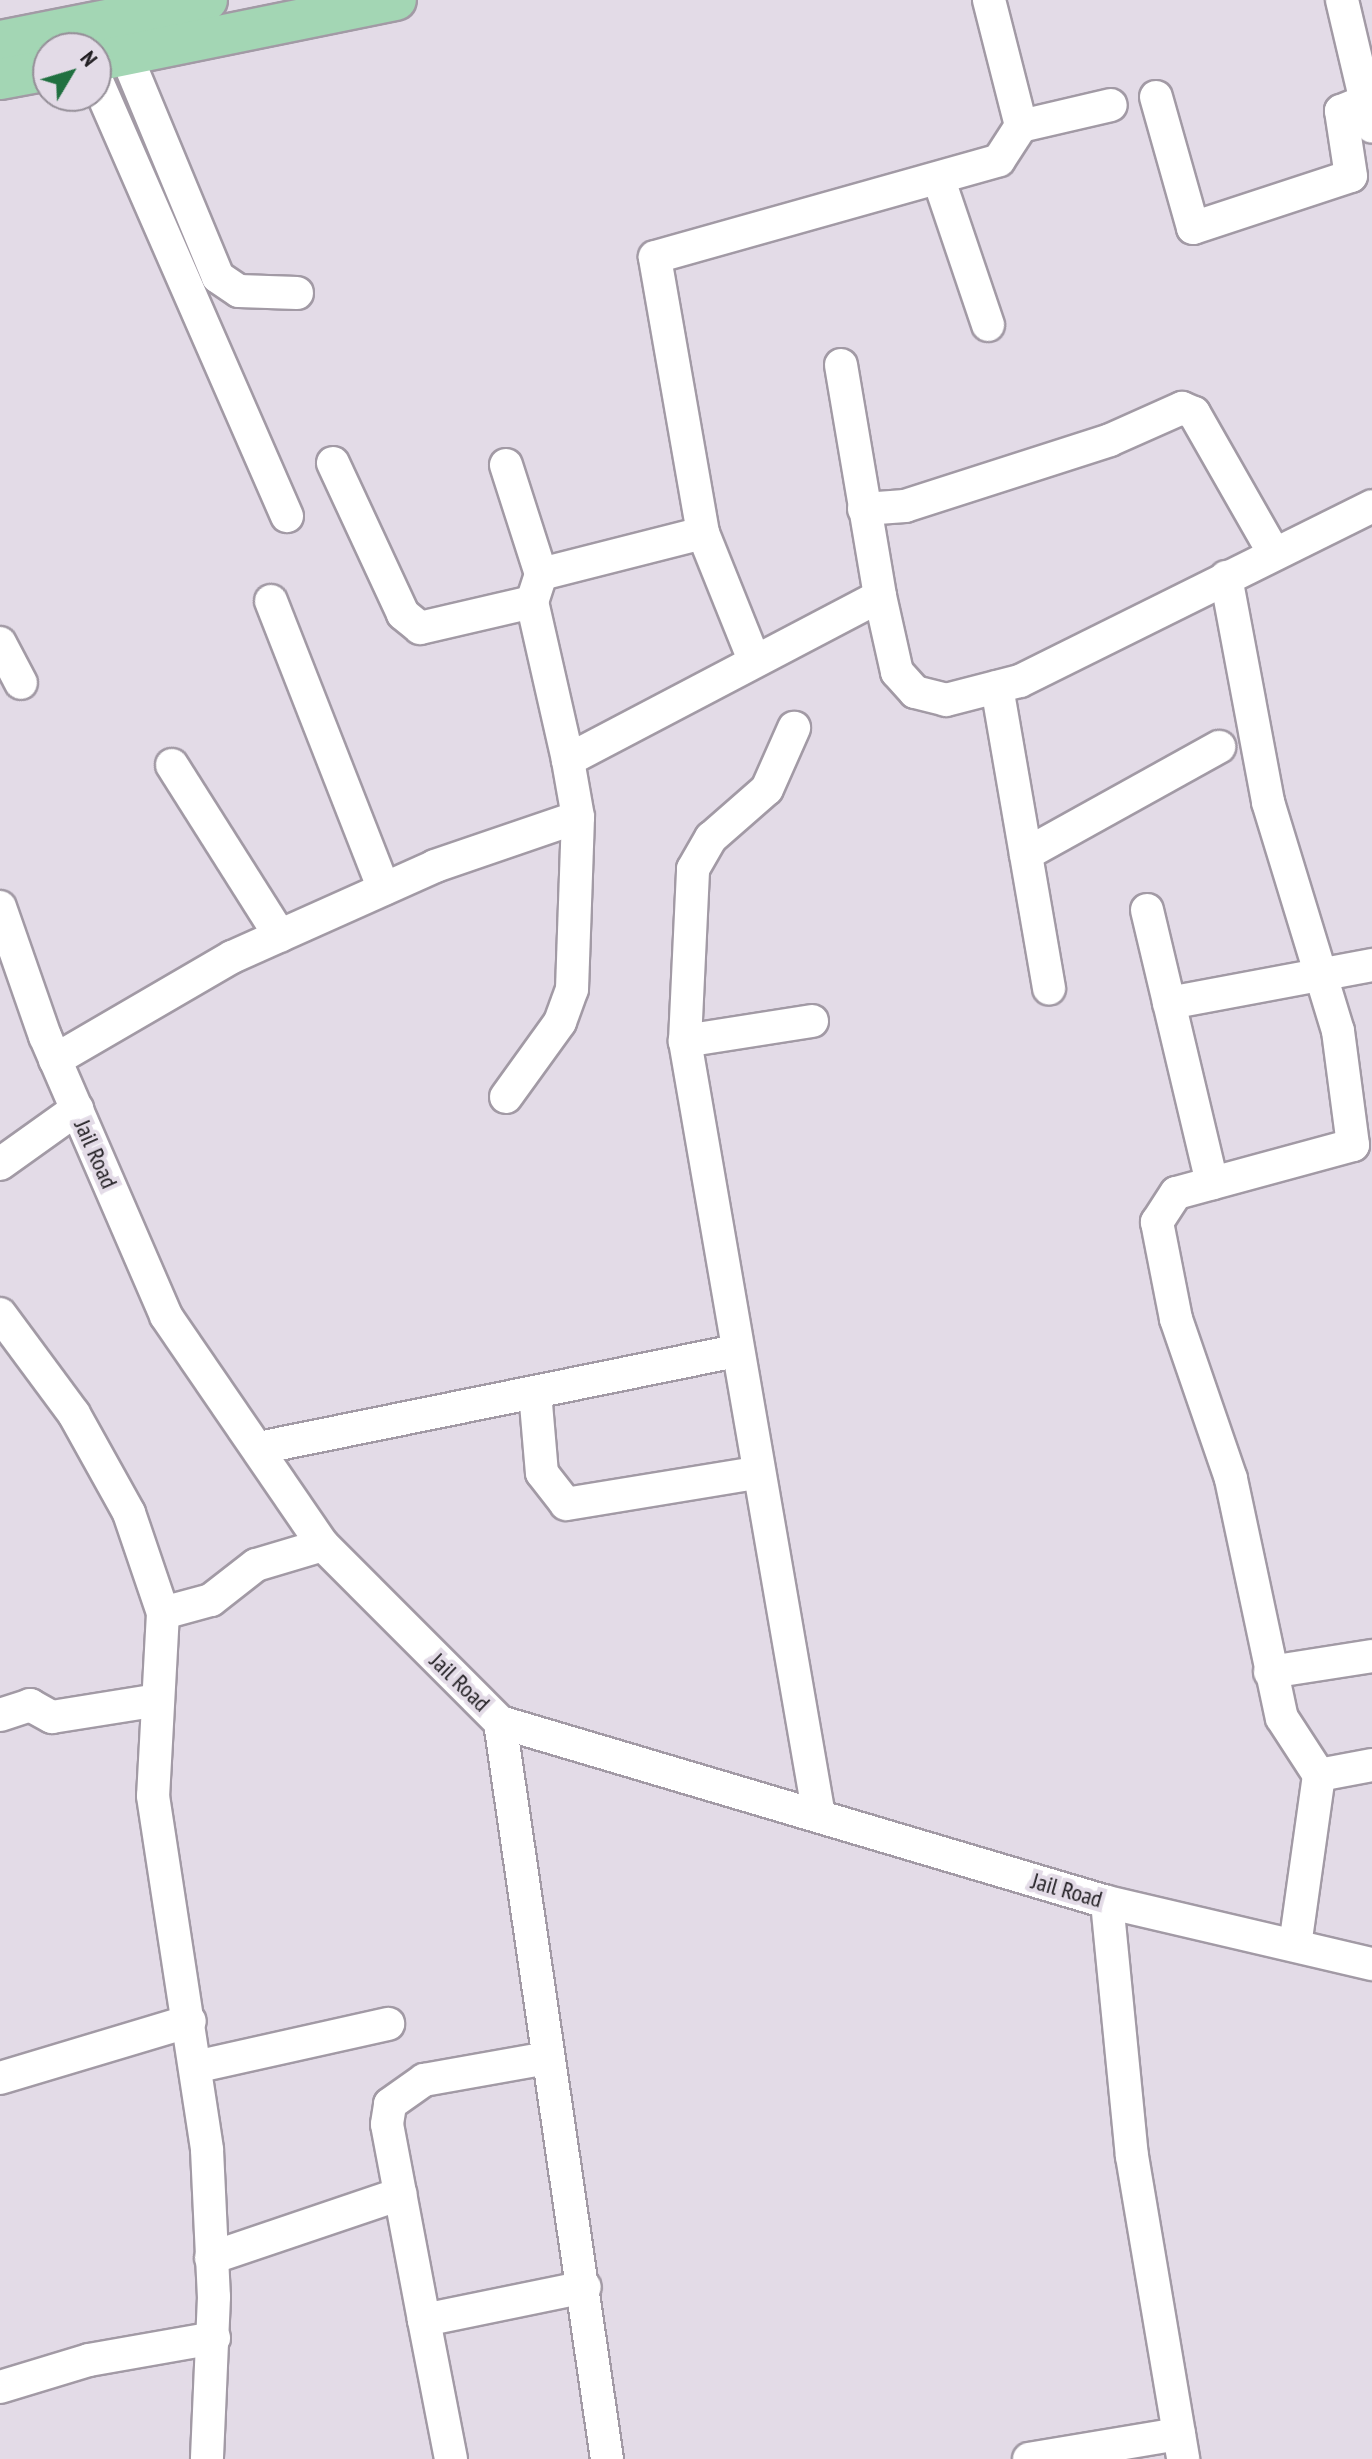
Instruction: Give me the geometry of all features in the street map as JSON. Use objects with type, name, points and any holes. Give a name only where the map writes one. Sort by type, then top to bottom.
[{"type":"main road","points":[[0,41],[207,0]]},
{"type":"main road","points":[[112,64],[396,0]]},
{"type":"main road","points":[[0,79],[32,73]]},
{"type":"street","points":[[989,0],[1021,126]]},
{"type":"street","points":[[1156,97],[1193,228],[1351,176],[1341,111],[1369,114],[1364,60],[1342,0]]},
{"type":"street","points":[[112,76],[218,277],[239,291],[297,293]]},
{"type":"street","points":[[112,80],[287,516]]},
{"type":"street","points":[[754,660],[703,533],[655,257],[939,180],[999,160],[1021,126],[1111,105]]},
{"type":"street","points":[[939,180],[988,325]]},
{"type":"street","points":[[841,365],[880,596],[904,685],[946,700],[997,687],[1372,506]]},
{"type":"street","points":[[864,509],[920,501],[1110,440],[1182,408],[1194,413],[1274,553]]},
{"type":"street","points":[[333,463],[403,614],[420,628],[703,533]]},
{"type":"street","points":[[506,465],[537,588],[578,817],[572,989],[560,1022],[506,1097]]},
{"type":"street","points":[[1226,577],[1268,802],[1324,973],[1362,1146],[1212,1183],[1163,1204],[1160,1250],[1231,1479],[1282,1718],[1319,1775],[1295,1945]]},
{"type":"street","points":[[568,760],[880,596]]},
{"type":"street","points":[[271,601],[384,889]]},
{"type":"street","points":[[0,643],[21,683]]},
{"type":"street","points":[[997,687],[1049,989]]},
{"type":"street","points":[[794,728],[767,789],[711,838],[693,869],[685,1041],[734,1351],[819,1816]]},
{"type":"street","points":[[1026,854],[1219,747]]},
{"type":"street","points":[[172,765],[280,936]]},
{"type":"street","points":[[55,1060],[280,936],[384,889],[578,817]]},
{"type":"street","name":"Jail Road","points":[[0,907],[55,1060],[166,1316],[323,1545],[500,1722],[1107,1902],[1372,1964]]},
{"type":"street","points":[[1147,910],[1212,1183]]},
{"type":"street","points":[[1169,1003],[1372,965]]},
{"type":"street","points":[[685,1041],[812,1021]]},
{"type":"street","points":[[0,1164],[77,1109]]},
{"type":"street","points":[[0,1314],[74,1414],[129,1513],[163,1613],[153,1796],[190,2021],[211,2258],[214,2338],[207,2459]]},
{"type":"street","points":[[259,1448],[734,1351]]},
{"type":"street","points":[[535,1392],[542,1473],[566,1504],[756,1473]]},
{"type":"street","points":[[163,1613],[211,1600],[256,1565],[323,1545]]},
{"type":"street","points":[[1270,1672],[1372,1656]]},
{"type":"street","points":[[0,1715],[30,1705],[52,1717],[158,1700]]},
{"type":"street","points":[[500,1722],[547,2058],[585,2287],[607,2459]]},
{"type":"street","points":[[1319,1775],[1372,1765]]},
{"type":"street","points":[[1029,2459],[1181,2446],[1132,2156],[1107,1902]]},
{"type":"street","points":[[0,2078],[190,2021]]},
{"type":"street","points":[[195,2067],[388,2024]]},
{"type":"street","points":[[451,2459],[387,2124],[390,2104],[404,2089],[547,2058]]},
{"type":"street","points":[[211,2258],[400,2194]]},
{"type":"street","points":[[424,2320],[585,2287]]},
{"type":"street","points":[[0,2387],[103,2357],[214,2338]]}]
